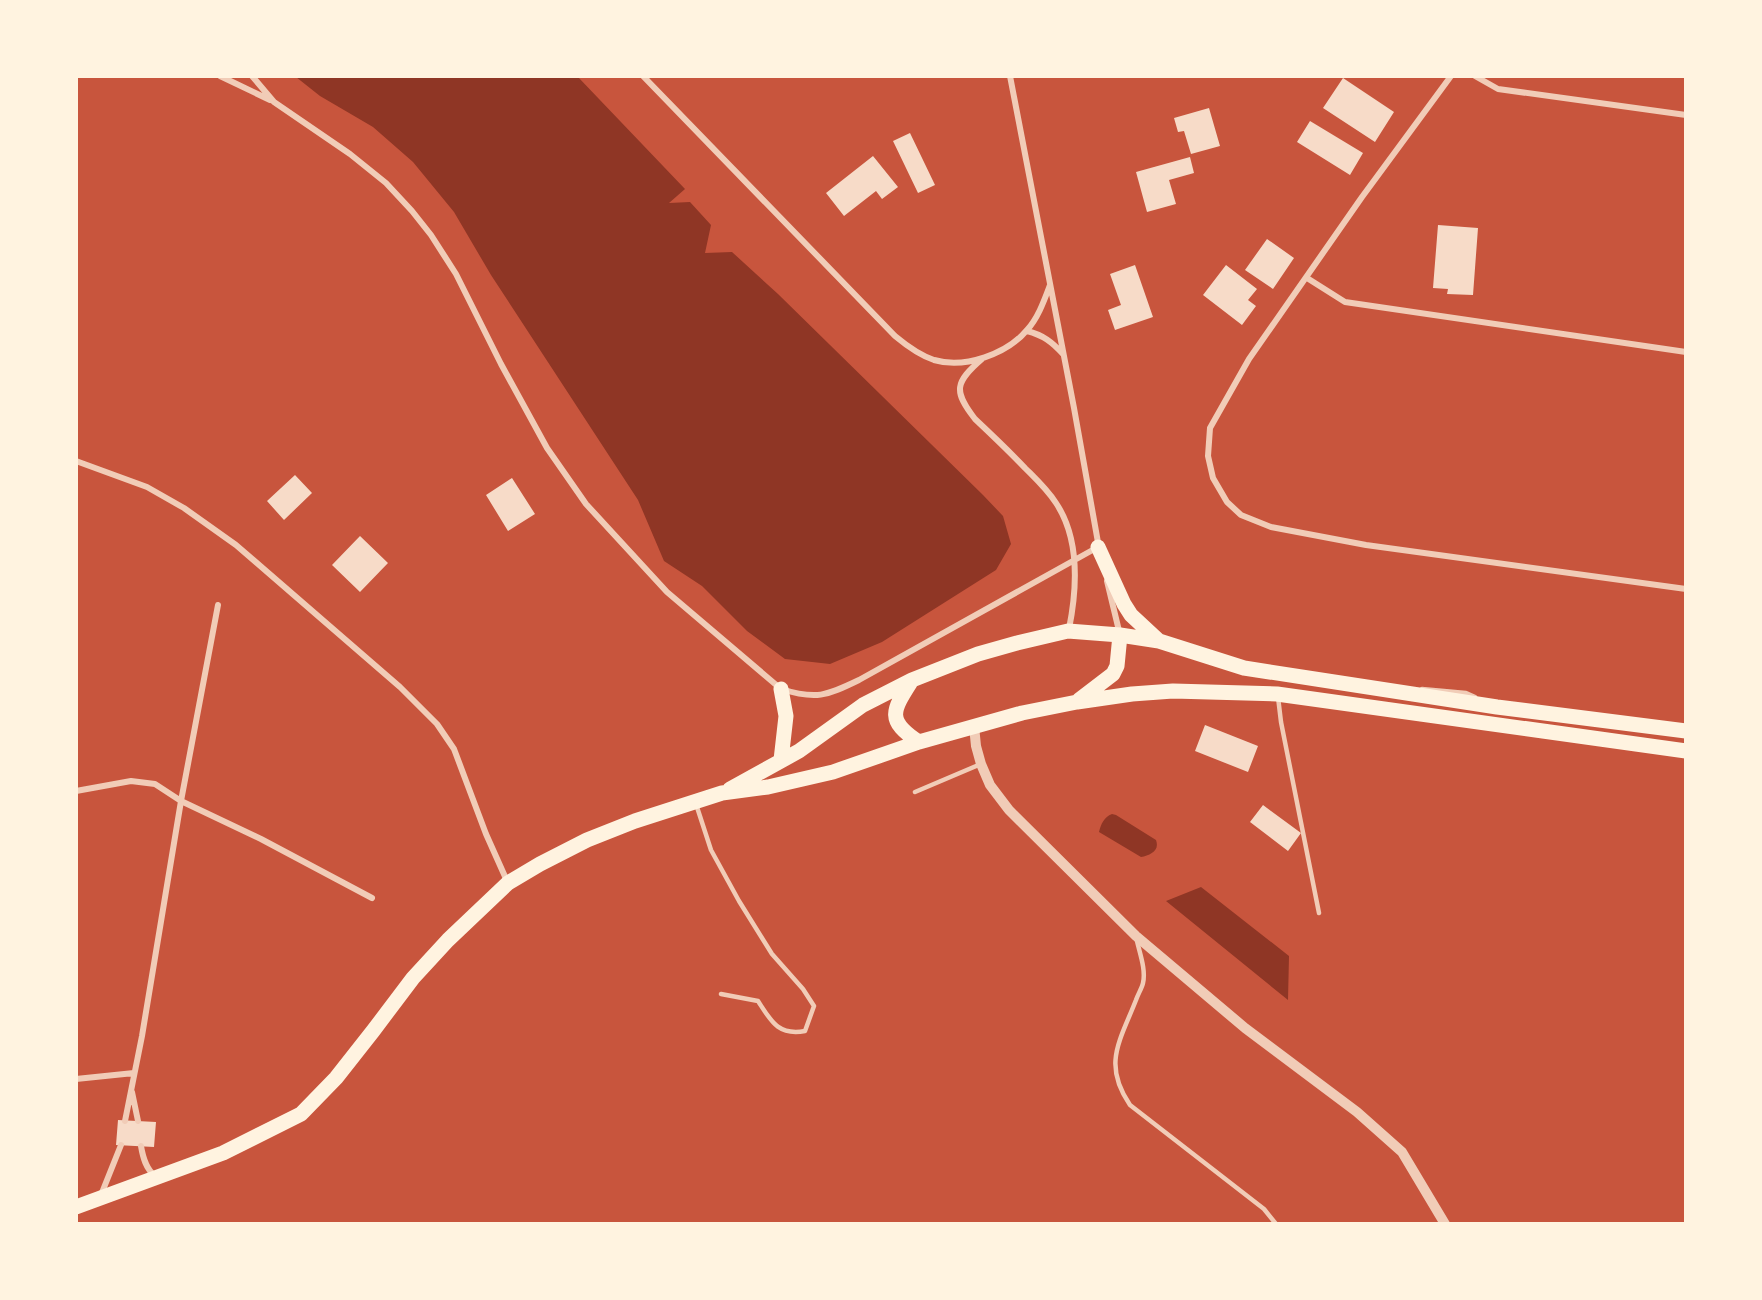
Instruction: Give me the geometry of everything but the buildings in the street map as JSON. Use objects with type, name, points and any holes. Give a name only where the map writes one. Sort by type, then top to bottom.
[{"type":"main road","points":[[1098,546],[1131,615],[1159,641]]},
{"type":"main road","points":[[722,793],[799,751],[863,705],[912,680],[978,654],[1068,632],[1120,635],[1159,641],[1244,668],[1392,692],[1686,731]]},
{"type":"main road","points":[[1077,702],[1113,674],[1117,666],[1120,635]]},
{"type":"main road","points":[[912,680],[898,701],[896,719],[900,728],[919,742]]},
{"type":"main road","points":[[781,689],[786,716],[781,760]]},
{"type":"main road","points":[[76,1206],[223,1153],[301,1114],[336,1078],[413,978],[448,940],[508,883],[587,840],[635,821],[722,793],[768,787],[833,772],[919,742],[1022,713],[1132,694],[1173,692],[1278,694],[1686,751]]},
{"type":"street","points":[[220,76],[274,102],[350,154],[386,183],[412,211],[431,235],[456,274],[501,364],[543,439],[586,504],[667,592],[781,689],[800,695],[815,696],[835,692],[1098,546]]},
{"type":"street","points":[[252,76],[274,102]]},
{"type":"street","points":[[644,76],[908,347],[936,360],[952,362],[985,357]]},
{"type":"street","points":[[1010,76],[1064,354],[1098,546],[1120,635]]},
{"type":"street","points":[[1451,76],[1362,197],[1249,359],[1210,428],[1208,456],[1213,478],[1227,502],[1241,515],[1271,527],[1366,545],[1686,589]]},
{"type":"street","points":[[1475,76],[1498,89],[1686,115]]},
{"type":"street","points":[[1307,278],[1345,302],[1686,352]]},
{"type":"street","points":[[1050,283],[1043,304],[1027,331],[1015,341],[985,357],[963,377],[960,386],[961,396],[975,419],[1047,489],[1058,505],[1070,535],[1073,561],[1073,607],[1068,632]]},
{"type":"street","points":[[1027,331],[1039,334],[1051,341],[1064,354]]},
{"type":"street","points":[[76,461],[147,487],[184,508],[237,545],[400,687],[436,724],[454,749],[486,834],[508,883]]},
{"type":"street","points":[[125,1121],[218,605]]},
{"type":"street","points":[[974,726],[981,764],[990,785],[1009,810],[1136,936],[1245,1028],[1357,1112],[1402,1152],[1445,1224]]},
{"type":"street","points":[[76,791],[131,782],[155,784],[181,801],[261,839],[372,898]]},
{"type":"street","points":[[76,1079],[134,1072]]},
{"type":"street","points":[[132,1089],[138,1121]]},
{"type":"street","points":[[100,1198],[121,1145]]},
{"type":"street","points":[[141,1146],[144,1160],[151,1173],[158,1178]]},
{"type":"lane","points":[[1278,694],[1281,722],[1319,913]]},
{"type":"lane","points":[[915,792],[981,764]]},
{"type":"lane","points":[[695,801],[711,850],[739,901],[772,954],[803,989],[814,1006],[805,1031],[793,1033],[773,1024],[758,1001],[721,994]]},
{"type":"lane","points":[[1136,936],[1144,981],[1115,1053],[1115,1072],[1120,1090],[1130,1105],[1264,1209],[1276,1224]]},
{"type":"shaded area","points":[[296,77],[578,77],[685,189],[669,203],[690,202],[711,225],[705,253],[732,252],[778,294],[1003,516],[1011,544],[996,570],[882,642],[830,664],[785,659],[747,631],[702,586],[664,561],[638,500],[491,275],[454,212],[413,162],[373,127],[320,96]]},
{"type":"shaded area","points":[[1112,814],[1156,840],[1155,850],[1141,857],[1099,832],[1103,821]]},
{"type":"shaded area","points":[[1201,887],[1289,956],[1288,1000],[1166,901]]}]
